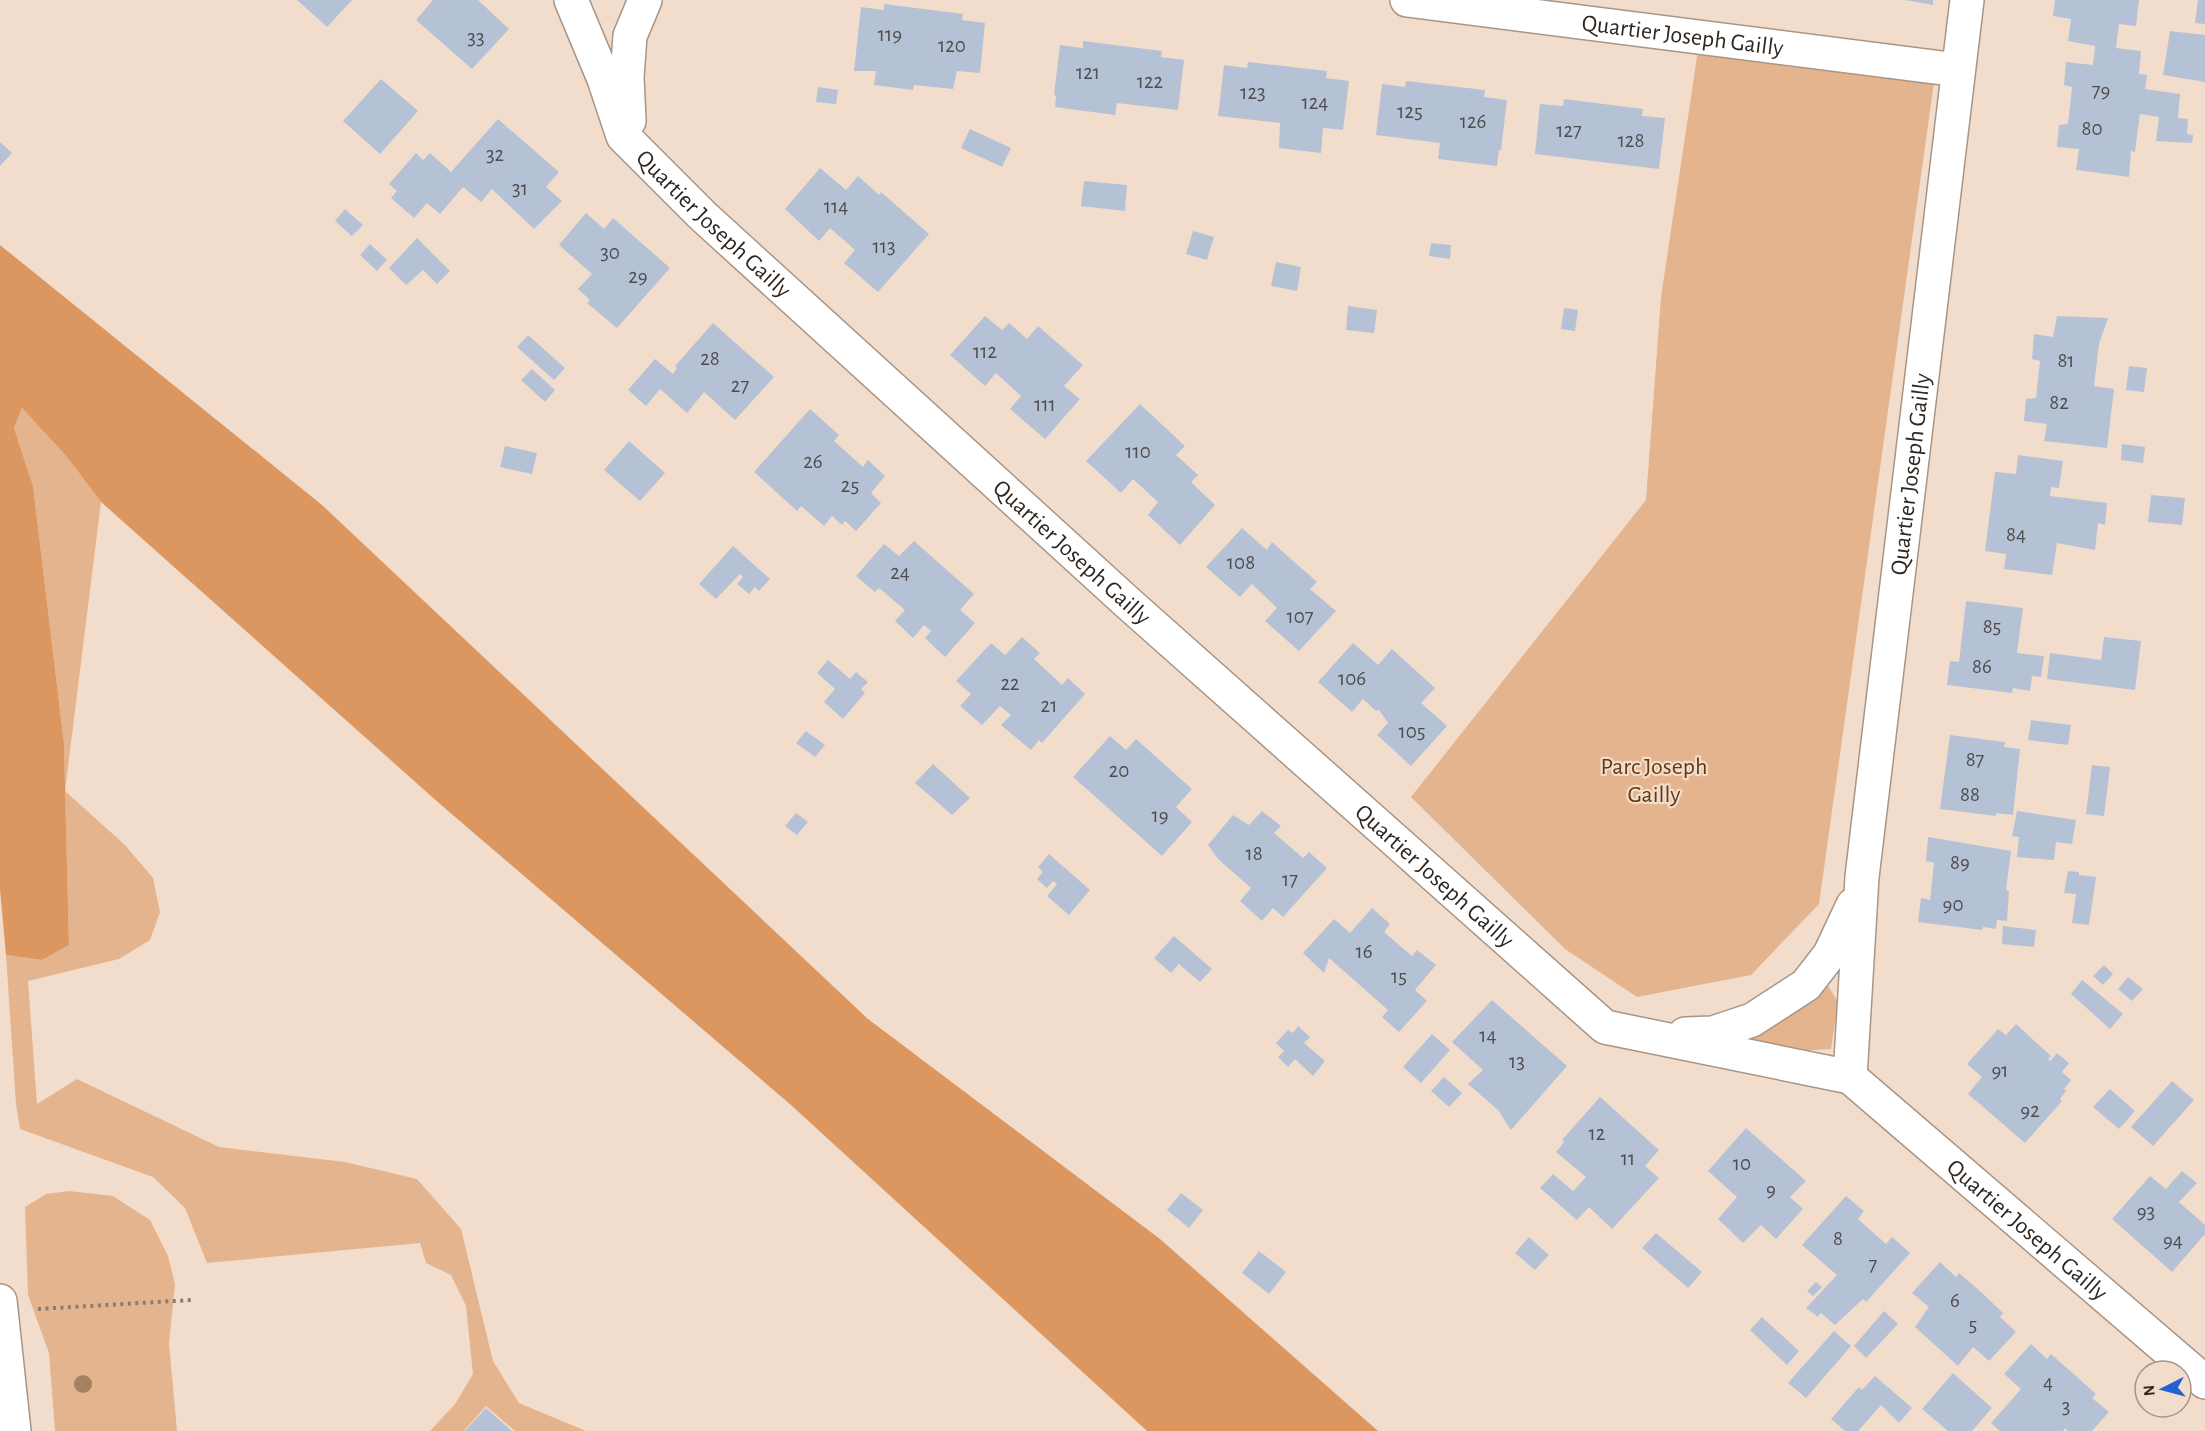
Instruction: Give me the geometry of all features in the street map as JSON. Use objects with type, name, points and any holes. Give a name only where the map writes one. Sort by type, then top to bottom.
[{"type":"street","name":"Quartier Joseph Gailly","points":[[571,0],[604,79],[624,136],[703,216],[1110,587],[1605,1027],[1850,1077],[2205,1383]]},
{"type":"street","points":[[634,147],[628,116],[627,77],[630,36],[645,0]]},
{"type":"street","name":"Quartier Joseph Gailly","points":[[1407,0],[1958,70]]},
{"type":"street","name":"Quartier Joseph Gailly","points":[[1850,1077],[1862,877],[1967,0]]},
{"type":"street","name":"Quartier Joseph Gailly","points":[[1647,1035],[1713,1033],[1752,1020],[1806,985],[1830,954],[1850,914],[1862,877]]},
{"type":"street","points":[[1,1306],[14,1431]]},
{"type":"path","points":[[1,1306],[191,1300]]},
{"type":"green space","name":"Parc Joseph Gailly","points":[[1700,37],[1936,68],[1819,904],[1751,975],[1637,997],[1565,949],[1411,797],[1646,500],[1661,297]]},
{"type":"green space","points":[[22,408],[67,457],[101,502],[65,790],[64,744],[33,486],[14,428]]},
{"type":"green space","points":[[65,791],[125,845],[153,878],[160,912],[150,940],[119,959],[28,981],[37,1104],[77,1079],[219,1147],[345,1162],[417,1179],[461,1229],[493,1361],[519,1403],[586,1431],[515,1431],[486,1406],[464,1431],[430,1431],[455,1404],[473,1374],[466,1306],[451,1275],[426,1263],[420,1243],[207,1263],[185,1208],[153,1177],[20,1129],[16,1104],[6,955],[42,960],[69,945]]},
{"type":"green space","points":[[1827,984],[1838,1002],[1831,1049],[1756,1053],[1730,1042]]},
{"type":"green space","points":[[69,1191],[113,1196],[150,1220],[168,1256],[175,1284],[169,1343],[177,1431],[55,1431],[49,1353],[28,1295],[25,1207],[46,1194]]},
{"type":"shaded area","points":[[0,245],[322,505],[868,1019],[1160,1239],[1378,1431],[1147,1431],[791,1105],[440,804],[101,502],[67,457],[22,408],[14,428],[33,486],[64,744],[69,945],[42,960],[6,955],[0,889]]},
{"type":"building","points":[[297,0],[352,0],[327,27]]},
{"type":"building","points":[[433,0],[478,0],[509,29],[472,69],[416,20]]},
{"type":"building","points":[[1905,0],[1933,0],[1933,5]]},
{"type":"building","points":[[2055,0],[2139,0],[2136,26],[2119,24],[2116,48],[2141,51],[2139,74],[2147,75],[2145,89],[2180,94],[2178,118],[2188,119],[2187,134],[2193,135],[2192,143],[2156,141],[2159,117],[2140,114],[2135,152],[2131,151],[2129,177],[2076,170],[2079,149],[2057,147],[2059,125],[2068,124],[2070,106],[2072,87],[2064,85],[2066,62],[2093,65],[2095,46],[2068,41],[2071,19],[2053,16]]},
{"type":"building","points":[[2198,0],[2205,0],[2205,24],[2195,23]]},
{"type":"building","points":[[884,4],[963,14],[962,20],[985,23],[980,73],[957,71],[953,89],[914,85],[913,90],[874,85],[876,71],[854,71],[861,7],[884,10]]},
{"type":"building","points":[[2170,31],[2205,35],[2205,82],[2163,75]]},
{"type":"building","points":[[1083,41],[1162,51],[1161,57],[1184,60],[1178,110],[1117,103],[1115,115],[1055,107],[1056,96],[1054,95],[1060,45],[1083,48]]},
{"type":"building","points":[[1248,62],[1327,71],[1326,78],[1349,81],[1343,130],[1323,128],[1321,153],[1279,148],[1280,123],[1218,116],[1224,65],[1247,68]]},
{"type":"building","points":[[381,79],[418,111],[380,154],[343,121]]},
{"type":"building","points":[[1406,81],[1485,90],[1484,97],[1507,100],[1497,166],[1438,159],[1440,143],[1376,135],[1382,84],[1405,87]]},
{"type":"building","points":[[818,87],[838,90],[836,104],[816,102]]},
{"type":"building","points":[[1564,99],[1643,109],[1642,116],[1665,118],[1659,169],[1535,154],[1540,104],[1563,106]]},
{"type":"building","points":[[498,119],[559,172],[546,187],[562,201],[534,229],[492,189],[481,202],[463,187],[440,214],[427,203],[414,218],[391,198],[397,191],[389,184],[416,153],[423,160],[430,153],[451,172]]},
{"type":"building","points":[[970,129],[1011,148],[1002,167],[961,148]]},
{"type":"building","points":[[0,142],[12,153],[0,166]]},
{"type":"building","points":[[820,168],[846,190],[858,176],[879,195],[881,192],[929,234],[878,292],[844,263],[855,250],[830,228],[819,241],[785,209]]},
{"type":"building","points":[[1084,181],[1127,185],[1125,211],[1081,206]]},
{"type":"building","points":[[345,209],[363,225],[352,236],[335,221]]},
{"type":"building","points":[[586,213],[604,229],[613,218],[670,268],[617,328],[587,303],[590,300],[578,289],[592,274],[559,245]]},
{"type":"building","points":[[1193,231],[1214,237],[1207,260],[1186,254]]},
{"type":"building","points":[[417,238],[450,271],[437,284],[423,270],[406,285],[389,268]]},
{"type":"building","points":[[1431,243],[1451,245],[1450,259],[1429,256]]},
{"type":"building","points":[[370,244],[387,260],[377,271],[360,255]]},
{"type":"building","points":[[1276,262],[1301,267],[1297,291],[1271,286]]},
{"type":"building","points":[[1348,306],[1377,310],[1374,333],[1346,330]]},
{"type":"building","points":[[1564,308],[1578,310],[1575,331],[1561,329]]},
{"type":"building","points":[[985,316],[1002,330],[1009,323],[1027,339],[1038,326],[1083,365],[1064,386],[1080,399],[1045,439],[1010,409],[1021,396],[996,373],[985,386],[950,355]]},
{"type":"building","points":[[2057,316],[2108,318],[2099,344],[2094,386],[2114,389],[2107,448],[2044,441],[2047,424],[2024,421],[2026,399],[2036,398],[2040,361],[2032,359],[2034,334],[2053,337]]},
{"type":"building","points":[[713,323],[774,377],[735,420],[704,392],[687,413],[660,389],[646,406],[628,390],[655,359],[673,374],[677,368],[675,366]]},
{"type":"building","points":[[528,335],[565,368],[554,380],[517,347]]},
{"type":"building","points":[[2129,366],[2147,368],[2144,392],[2126,390]]},
{"type":"building","points":[[532,369],[555,390],[545,402],[521,380]]},
{"type":"building","points":[[1140,404],[1185,446],[1176,455],[1198,475],[1191,482],[1215,505],[1180,545],[1148,515],[1158,502],[1133,479],[1121,493],[1086,461]]},
{"type":"building","points":[[810,409],[839,435],[834,441],[863,467],[868,460],[885,476],[871,493],[881,503],[856,531],[845,521],[842,525],[832,516],[824,526],[801,506],[797,511],[754,472]]},
{"type":"building","points":[[629,441],[665,473],[640,501],[604,470]]},
{"type":"building","points":[[2122,444],[2145,447],[2143,463],[2121,460]]},
{"type":"building","points":[[505,446],[537,453],[532,474],[500,467]]},
{"type":"building","points":[[2018,455],[2063,461],[2059,488],[2051,487],[2050,496],[2107,503],[2105,525],[2098,523],[2095,550],[2057,543],[2052,575],[2004,569],[2006,554],[1985,551],[1995,472],[2016,474]]},
{"type":"building","points":[[2151,495],[2185,498],[2182,525],[2148,522]]},
{"type":"building","points":[[1242,528],[1267,550],[1272,542],[1317,582],[1310,589],[1336,611],[1299,651],[1265,621],[1277,608],[1252,584],[1240,597],[1206,567]]},
{"type":"building","points":[[914,541],[974,594],[960,610],[975,623],[945,657],[925,638],[931,631],[924,625],[913,638],[895,621],[905,610],[879,588],[875,592],[856,576],[884,544],[899,556]]},
{"type":"building","points":[[733,546],[770,579],[759,591],[755,587],[749,594],[737,584],[743,577],[740,574],[716,599],[699,584]]},
{"type":"building","points":[[1966,601],[2023,608],[2017,653],[2044,656],[2041,677],[2032,676],[2030,691],[2013,688],[2012,693],[1947,685],[1950,661],[1959,662]]},
{"type":"building","points":[[1022,637],[1040,653],[1034,659],[1062,685],[1068,678],[1085,694],[1042,743],[1039,740],[1031,750],[1001,725],[1011,715],[1000,706],[982,725],[960,706],[971,694],[956,681],[991,643],[1005,655]]},
{"type":"building","points":[[2104,637],[2141,641],[2135,690],[2047,679],[2050,653],[2101,660]]},
{"type":"building","points":[[1353,643],[1378,665],[1392,649],[1435,688],[1421,703],[1447,726],[1411,766],[1377,735],[1388,723],[1379,710],[1376,711],[1363,699],[1352,712],[1318,682]]},
{"type":"building","points":[[828,660],[850,679],[856,672],[868,682],[861,689],[865,693],[843,719],[824,702],[835,689],[817,673]]},
{"type":"building","points":[[2031,720],[2071,725],[2068,745],[2028,740]]},
{"type":"building","points":[[806,731],[825,745],[815,757],[796,743]]},
{"type":"building","points":[[1950,735],[2005,742],[2004,747],[2020,749],[2013,815],[1996,813],[1996,816],[1940,809]]},
{"type":"building","points":[[1110,736],[1126,750],[1136,739],[1192,789],[1176,807],[1192,822],[1162,856],[1073,777]]},
{"type":"building","points":[[933,764],[970,798],[952,815],[915,783]]},
{"type":"building","points":[[2092,765],[2110,767],[2104,816],[2086,814]]},
{"type":"building","points":[[1262,811],[1281,826],[1274,833],[1303,858],[1309,852],[1327,868],[1283,917],[1273,908],[1262,921],[1240,901],[1251,888],[1218,859],[1208,845],[1233,815],[1249,825]]},
{"type":"building","points":[[2017,811],[2076,820],[2072,844],[2056,842],[2054,860],[2017,857],[2019,837],[2012,836]]},
{"type":"building","points":[[796,813],[808,822],[797,835],[785,826]]},
{"type":"building","points":[[1928,837],[2011,851],[2006,890],[2009,891],[2007,921],[1997,920],[1996,929],[1983,927],[1982,930],[1918,922],[1921,898],[1930,900],[1934,863],[1926,861]]},
{"type":"building","points":[[1049,854],[1090,890],[1069,915],[1047,896],[1057,884],[1053,881],[1047,888],[1037,879],[1043,872],[1038,867]]},
{"type":"building","points":[[2068,871],[2096,877],[2089,925],[2072,923],[2076,894],[2064,893]]},
{"type":"building","points":[[1372,908],[1390,924],[1384,932],[1412,956],[1417,950],[1436,965],[1415,990],[1427,1001],[1399,1032],[1382,1017],[1388,1010],[1329,958],[1324,973],[1303,953],[1334,919],[1350,933]]},
{"type":"building","points":[[2003,926],[2036,930],[2034,947],[2002,944]]},
{"type":"building","points":[[1174,936],[1212,969],[1200,982],[1179,964],[1171,973],[1154,958]]},
{"type":"building","points":[[2104,965],[2113,974],[2103,985],[2093,976]]},
{"type":"building","points":[[2128,977],[2143,989],[2132,1001],[2118,989]]},
{"type":"building","points":[[2082,980],[2123,1014],[2110,1029],[2071,994]]},
{"type":"building","points":[[1492,1000],[1567,1066],[1511,1130],[1498,1110],[1468,1084],[1483,1070],[1452,1042]]},
{"type":"building","points":[[2016,1024],[2051,1056],[2048,1059],[2050,1061],[2057,1053],[2069,1063],[2062,1072],[2071,1080],[2064,1089],[2066,1091],[2060,1099],[2062,1101],[2025,1143],[1968,1094],[1982,1077],[1967,1064],[1998,1029],[2006,1035]]},
{"type":"building","points":[[1298,1026],[1310,1037],[1304,1043],[1325,1061],[1313,1076],[1295,1059],[1288,1067],[1278,1057],[1284,1051],[1276,1043],[1288,1030],[1293,1033]]},
{"type":"building","points":[[1432,1034],[1450,1050],[1421,1083],[1403,1067]]},
{"type":"building","points":[[1444,1077],[1462,1093],[1449,1107],[1431,1091]]},
{"type":"building","points":[[2172,1081],[2194,1100],[2153,1146],[2131,1127]]},
{"type":"building","points":[[2110,1089],[2135,1111],[2119,1129],[2093,1107]]},
{"type":"building","points":[[1600,1097],[1659,1150],[1645,1166],[1659,1178],[1612,1229],[1589,1207],[1577,1220],[1540,1188],[1553,1174],[1573,1191],[1586,1177],[1556,1152],[1564,1142],[1562,1140]]},
{"type":"building","points":[[1746,1128],[1806,1181],[1790,1197],[1803,1209],[1776,1239],[1761,1225],[1743,1243],[1718,1219],[1737,1197],[1708,1171]]},
{"type":"building","points":[[2182,1171],[2197,1183],[2179,1202],[2205,1225],[2205,1234],[2172,1272],[2112,1219],[2150,1176],[2166,1189]]},
{"type":"building","points":[[1181,1193],[1203,1210],[1189,1228],[1167,1210]]},
{"type":"building","points":[[1846,1196],[1864,1211],[1858,1219],[1886,1244],[1892,1237],[1910,1253],[1866,1302],[1863,1299],[1835,1325],[1821,1313],[1818,1317],[1806,1308],[1837,1275],[1802,1245]]},
{"type":"building","points":[[1656,1233],[1702,1272],[1688,1288],[1642,1248]]},
{"type":"building","points":[[1529,1237],[1549,1255],[1535,1270],[1515,1253]]},
{"type":"building","points":[[1259,1251],[1286,1272],[1269,1294],[1242,1273]]},
{"type":"building","points":[[1940,1262],[1956,1277],[1959,1273],[1981,1292],[2003,1313],[2000,1317],[2016,1332],[1989,1361],[1973,1347],[1958,1366],[1915,1327],[1929,1307],[1912,1293]]},
{"type":"building","points":[[1816,1282],[1822,1287],[1813,1296],[1807,1291]]},
{"type":"building","points":[[1884,1311],[1898,1324],[1866,1358],[1854,1346]]},
{"type":"building","points":[[1762,1317],[1799,1351],[1787,1365],[1750,1330]]},
{"type":"building","points":[[1834,1331],[1851,1346],[1806,1398],[1788,1383]]},
{"type":"building","points":[[2031,1344],[2047,1359],[2051,1354],[2096,1394],[2092,1398],[2109,1412],[2092,1431],[2068,1431],[2065,1428],[2063,1431],[2000,1431],[1991,1423],[2021,1389],[2004,1374]]},
{"type":"building","points":[[1953,1373],[1992,1408],[1972,1431],[1948,1431],[1922,1409]]},
{"type":"building","points":[[1875,1376],[1912,1408],[1899,1423],[1881,1405],[1858,1431],[1845,1431],[1831,1419],[1859,1387],[1862,1390]]},
{"type":"building","points":[[486,1408],[512,1431],[465,1431]]}]
